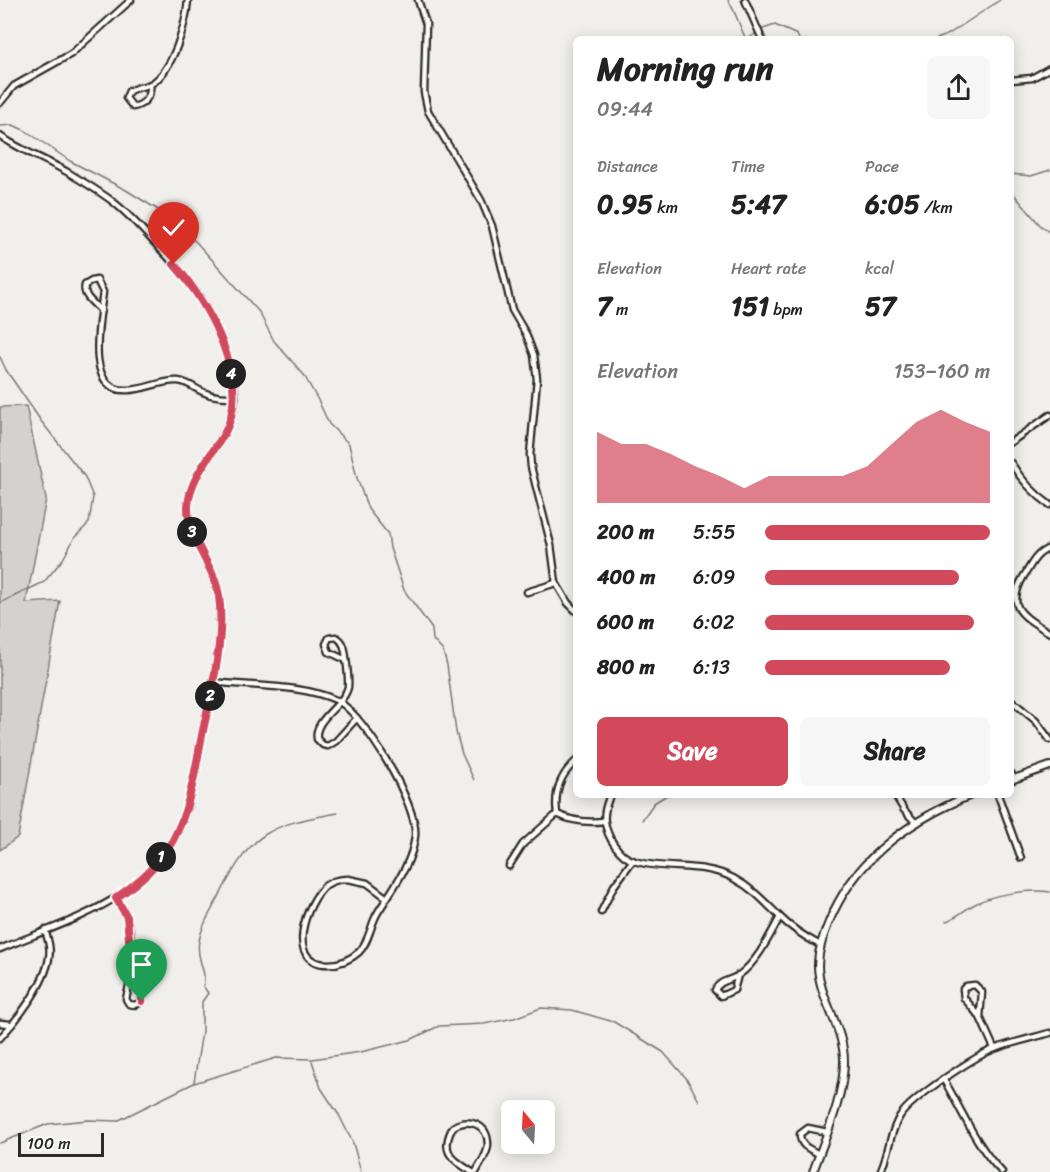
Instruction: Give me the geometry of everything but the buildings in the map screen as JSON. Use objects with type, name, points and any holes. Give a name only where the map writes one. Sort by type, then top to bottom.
[{"type":"main road","points":[[1014,776],[1050,766]]},
{"type":"main road","points":[[813,1172],[837,1103],[844,1060],[838,1031],[820,982],[818,965],[820,945],[837,902],[852,879],[877,854],[916,823],[942,807],[964,798]]},
{"type":"street","points":[[0,103],[14,86],[71,54],[132,0]]},
{"type":"street","points":[[150,84],[146,100],[138,106],[129,105],[126,98],[129,91],[150,84],[158,77],[175,51],[188,0]]},
{"type":"street","points":[[418,0],[426,24],[424,92],[428,111],[481,200],[492,226],[512,310],[526,334],[534,355],[537,379],[530,455],[531,467],[551,544],[556,583],[573,608]]},
{"type":"street","points":[[745,0],[761,36]]},
{"type":"street","points":[[1014,80],[1032,78],[1050,68]]},
{"type":"street","points":[[0,136],[70,174],[115,203],[167,256],[196,291],[207,312],[229,364],[235,397],[228,425],[194,481],[188,507],[188,518],[196,543],[215,582],[220,623],[213,682],[188,801],[178,828],[158,861],[143,878],[116,898],[82,916],[0,949]]},
{"type":"street","points":[[101,311],[84,291],[86,285],[92,281],[97,280],[102,287],[101,311],[98,364],[104,380],[112,388],[129,390],[177,381],[185,382],[209,394],[235,397]]},
{"type":"street","points":[[1014,440],[1050,414]]},
{"type":"street","points":[[1014,468],[1023,482],[1050,505]]},
{"type":"street","points":[[1050,548],[1043,550],[1031,564],[1018,584],[1014,598],[1019,610],[1050,633]]},
{"type":"street","points":[[527,592],[556,583]]},
{"type":"street","points":[[346,660],[329,652],[326,644],[329,638],[340,639],[346,660],[348,687],[318,727],[316,735],[320,742],[328,746],[357,718]]},
{"type":"street","points":[[213,682],[303,690],[320,693],[339,701],[367,730],[398,783],[415,822],[416,836],[403,871],[387,898],[375,918],[358,953],[337,963],[324,964],[309,958],[303,951],[303,932],[306,920],[316,898],[330,882],[342,879],[367,883],[387,898]]},
{"type":"street","points":[[1014,703],[1036,721],[1050,740]]},
{"type":"street","points":[[557,814],[556,791],[567,770],[573,764]]},
{"type":"street","points":[[609,798],[604,821],[616,847],[633,860],[721,872],[750,888],[802,935],[820,945]]},
{"type":"street","points":[[897,798],[916,823]]},
{"type":"street","points":[[999,798],[1021,858]]},
{"type":"street","points":[[557,814],[571,820],[588,823],[604,821]]},
{"type":"street","points":[[509,866],[523,844],[557,814]]},
{"type":"street","points":[[601,912],[614,886],[633,860]]},
{"type":"street","points":[[116,898],[127,917],[132,973],[126,999],[129,1004],[136,1005],[142,1001],[143,997],[132,973]]},
{"type":"street","points":[[738,975],[734,990],[721,996],[717,994],[715,990],[718,985],[738,975],[767,943],[780,917]]},
{"type":"street","points":[[0,1038],[10,1024],[18,1018],[46,971],[50,950],[45,930]]},
{"type":"street","points":[[980,1017],[981,992],[975,985],[966,986],[963,989],[964,998],[980,1017],[994,1048]]},
{"type":"street","points":[[0,1023],[10,1024]]},
{"type":"street","points":[[880,1172],[890,1138],[901,1115],[910,1104],[994,1048],[1050,1033]]},
{"type":"street","points":[[944,1080],[985,1151],[1002,1172]]},
{"type":"street","points":[[466,1122],[478,1124],[487,1140],[486,1154],[474,1172],[453,1159],[447,1147],[453,1127],[466,1122]]},
{"type":"street","points":[[819,1154],[803,1145],[800,1134],[808,1128],[827,1132]]},
{"type":"shaded area","points":[[26,406],[46,499],[26,603],[60,601],[18,837],[0,850],[0,407]]},
{"type":"waterway","points":[[728,0],[745,36]]},
{"type":"waterway","points":[[944,36],[1000,0]]},
{"type":"waterway","points":[[763,29],[775,25],[798,36]]},
{"type":"waterway","points":[[0,126],[13,125],[26,131],[70,161],[126,190],[168,216],[197,243],[259,312],[274,341],[304,375],[329,424],[349,444],[357,478],[368,509],[388,534],[390,548],[404,590],[432,629],[433,640],[443,651],[456,732],[462,754],[474,780]]},
{"type":"waterway","points":[[1014,174],[1031,176],[1050,170]]},
{"type":"waterway","points":[[1014,195],[1040,225],[1050,233]]},
{"type":"waterway","points":[[0,357],[6,370],[41,421],[85,477],[93,497],[89,523],[75,537],[63,559],[44,582],[0,603]]},
{"type":"waterway","points":[[642,820],[654,803],[662,798]]},
{"type":"waterway","points":[[194,1082],[202,1032],[202,1002],[208,993],[203,986],[204,975],[198,947],[202,929],[211,911],[242,857],[265,834],[295,822],[338,813]]},
{"type":"waterway","points":[[946,921],[992,897],[1022,892],[1050,892]]},
{"type":"waterway","points":[[0,1143],[48,1124],[88,1120],[117,1121],[194,1083],[276,1058],[312,1059],[361,1052],[410,1040],[439,1026],[484,1024],[514,1018],[541,1008],[572,1010],[614,1022],[663,1052],[687,1079],[699,1101]]},
{"type":"waterway","points":[[312,1061],[321,1088],[339,1115],[353,1143],[361,1172]]},
{"type":"route","points":[[142,1001],[142,992],[132,973],[127,917],[116,898],[143,878],[166,852],[184,815],[188,801],[213,682],[220,623],[215,582],[196,543],[188,518],[189,500],[194,481],[224,434],[235,397],[229,364],[217,332],[196,291],[174,264]]}]
